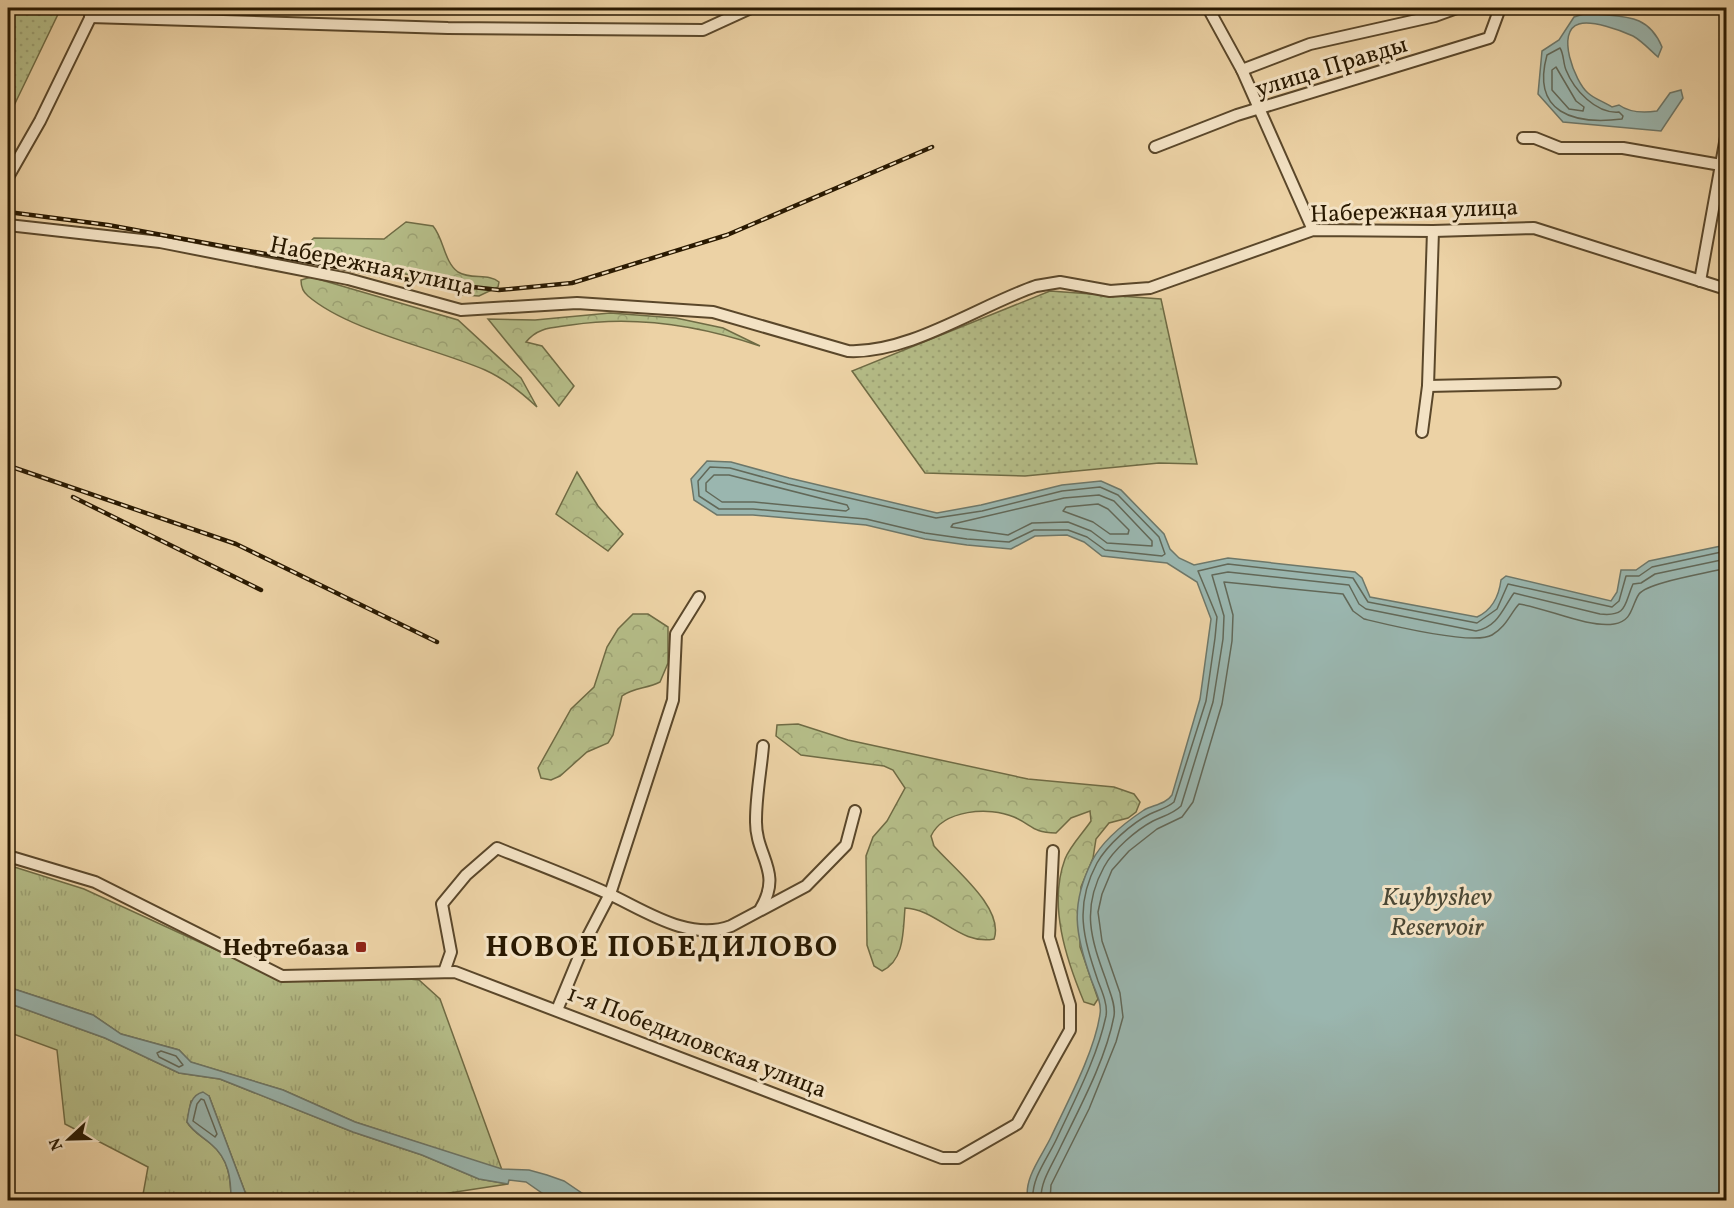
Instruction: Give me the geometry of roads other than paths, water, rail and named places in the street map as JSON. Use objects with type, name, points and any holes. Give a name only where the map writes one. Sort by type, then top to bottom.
[{"type":"street","points":[[8,177],[40,121],[92,12],[448,28],[703,30],[751,8]]},
{"type":"street","points":[[1208,8],[1242,70],[1313,230]]},
{"type":"street","points":[[1242,70],[1310,44],[1435,16],[1456,8]]},
{"type":"street","name":"улица Правды","points":[[1155,147],[1237,116],[1490,38],[1500,8]]},
{"type":"street","points":[[1700,281],[1726,137]]},
{"type":"street","points":[[1523,138],[1535,138],[1560,148],[1623,148],[1721,165]]},
{"type":"street","name":"Набережная улица","points":[[8,225],[160,242],[348,279],[461,310],[577,303],[714,312],[848,351],[866,352],[899,344],[1036,286],[1060,282],[1110,291],[1150,288],[1313,230],[1433,231],[1534,228],[1726,289]]},
{"type":"street","points":[[1422,432],[1428,386],[1433,231]]},
{"type":"street","points":[[1428,386],[1555,383]]},
{"type":"street","points":[[557,1010],[586,940],[610,894],[673,700],[676,634],[699,597]]},
{"type":"street","points":[[761,908],[771,886],[771,875],[756,821],[764,746]]},
{"type":"street","points":[[444,972],[451,952],[442,904],[466,875],[496,848],[610,894],[647,915],[688,927],[725,928],[797,892],[816,877],[846,845],[855,811]]},
{"type":"street","name":"1-я Победиловская улица","points":[[8,856],[95,882],[282,976],[455,972],[942,1158],[958,1158],[1017,1124],[1070,1030],[1070,1005],[1049,937],[1053,851]]},
{"type":"water","points":[[1587,13],[1632,18],[1649,27],[1656,35],[1662,47],[1658,57],[1633,36],[1591,23],[1579,24],[1572,29],[1568,36],[1568,46],[1573,68],[1583,87],[1590,95],[1612,107],[1619,105],[1637,112],[1657,111],[1670,93],[1681,90],[1683,98],[1661,131],[1563,122],[1538,94],[1542,51],[1559,40],[1574,17]]},
{"type":"water","name":"Kuybyshev Reservoir","points":[[707,461],[731,462],[937,513],[981,505],[1062,485],[1101,481],[1121,490],[1164,534],[1170,549],[1179,558],[1194,565],[1228,558],[1355,572],[1362,578],[1370,597],[1477,617],[1491,606],[1499,592],[1501,580],[1506,576],[1611,601],[1617,592],[1621,570],[1636,570],[1649,561],[1726,545],[1726,1200],[1028,1200],[1028,1184],[1034,1168],[1080,1077],[1100,1014],[1099,1001],[1078,933],[1078,906],[1085,877],[1096,854],[1115,832],[1144,810],[1163,802],[1172,795],[1200,699],[1211,619],[1197,582],[1167,563],[1102,556],[1084,542],[1067,535],[1035,536],[1011,549],[925,539],[866,525],[753,515],[717,515],[694,500],[691,479]]},
{"type":"water","points":[[8,987],[93,1015],[121,1034],[179,1050],[191,1062],[283,1090],[355,1122],[502,1169],[529,1170],[564,1181],[592,1200],[552,1200],[526,1182],[509,1180],[508,1184],[479,1179],[422,1155],[353,1132],[220,1079],[179,1073],[105,1038],[8,1003]]},
{"type":"water","points":[[203,1092],[209,1096],[248,1200],[231,1200],[229,1177],[222,1156],[187,1122],[193,1099]]},
{"type":"railway","points":[[8,212],[108,225],[402,279],[499,290],[572,283],[727,235],[932,147]]},
{"type":"railway","points":[[15,468],[236,544],[437,642]]},
{"type":"railway","points":[[73,497],[261,590]]},
{"type":"place","name":"Нефтебаза","points":[[361,947]]},
{"type":"district","name":"НОВОЕ ПОБЕДИЛОВО","points":[[662,946]]}]
